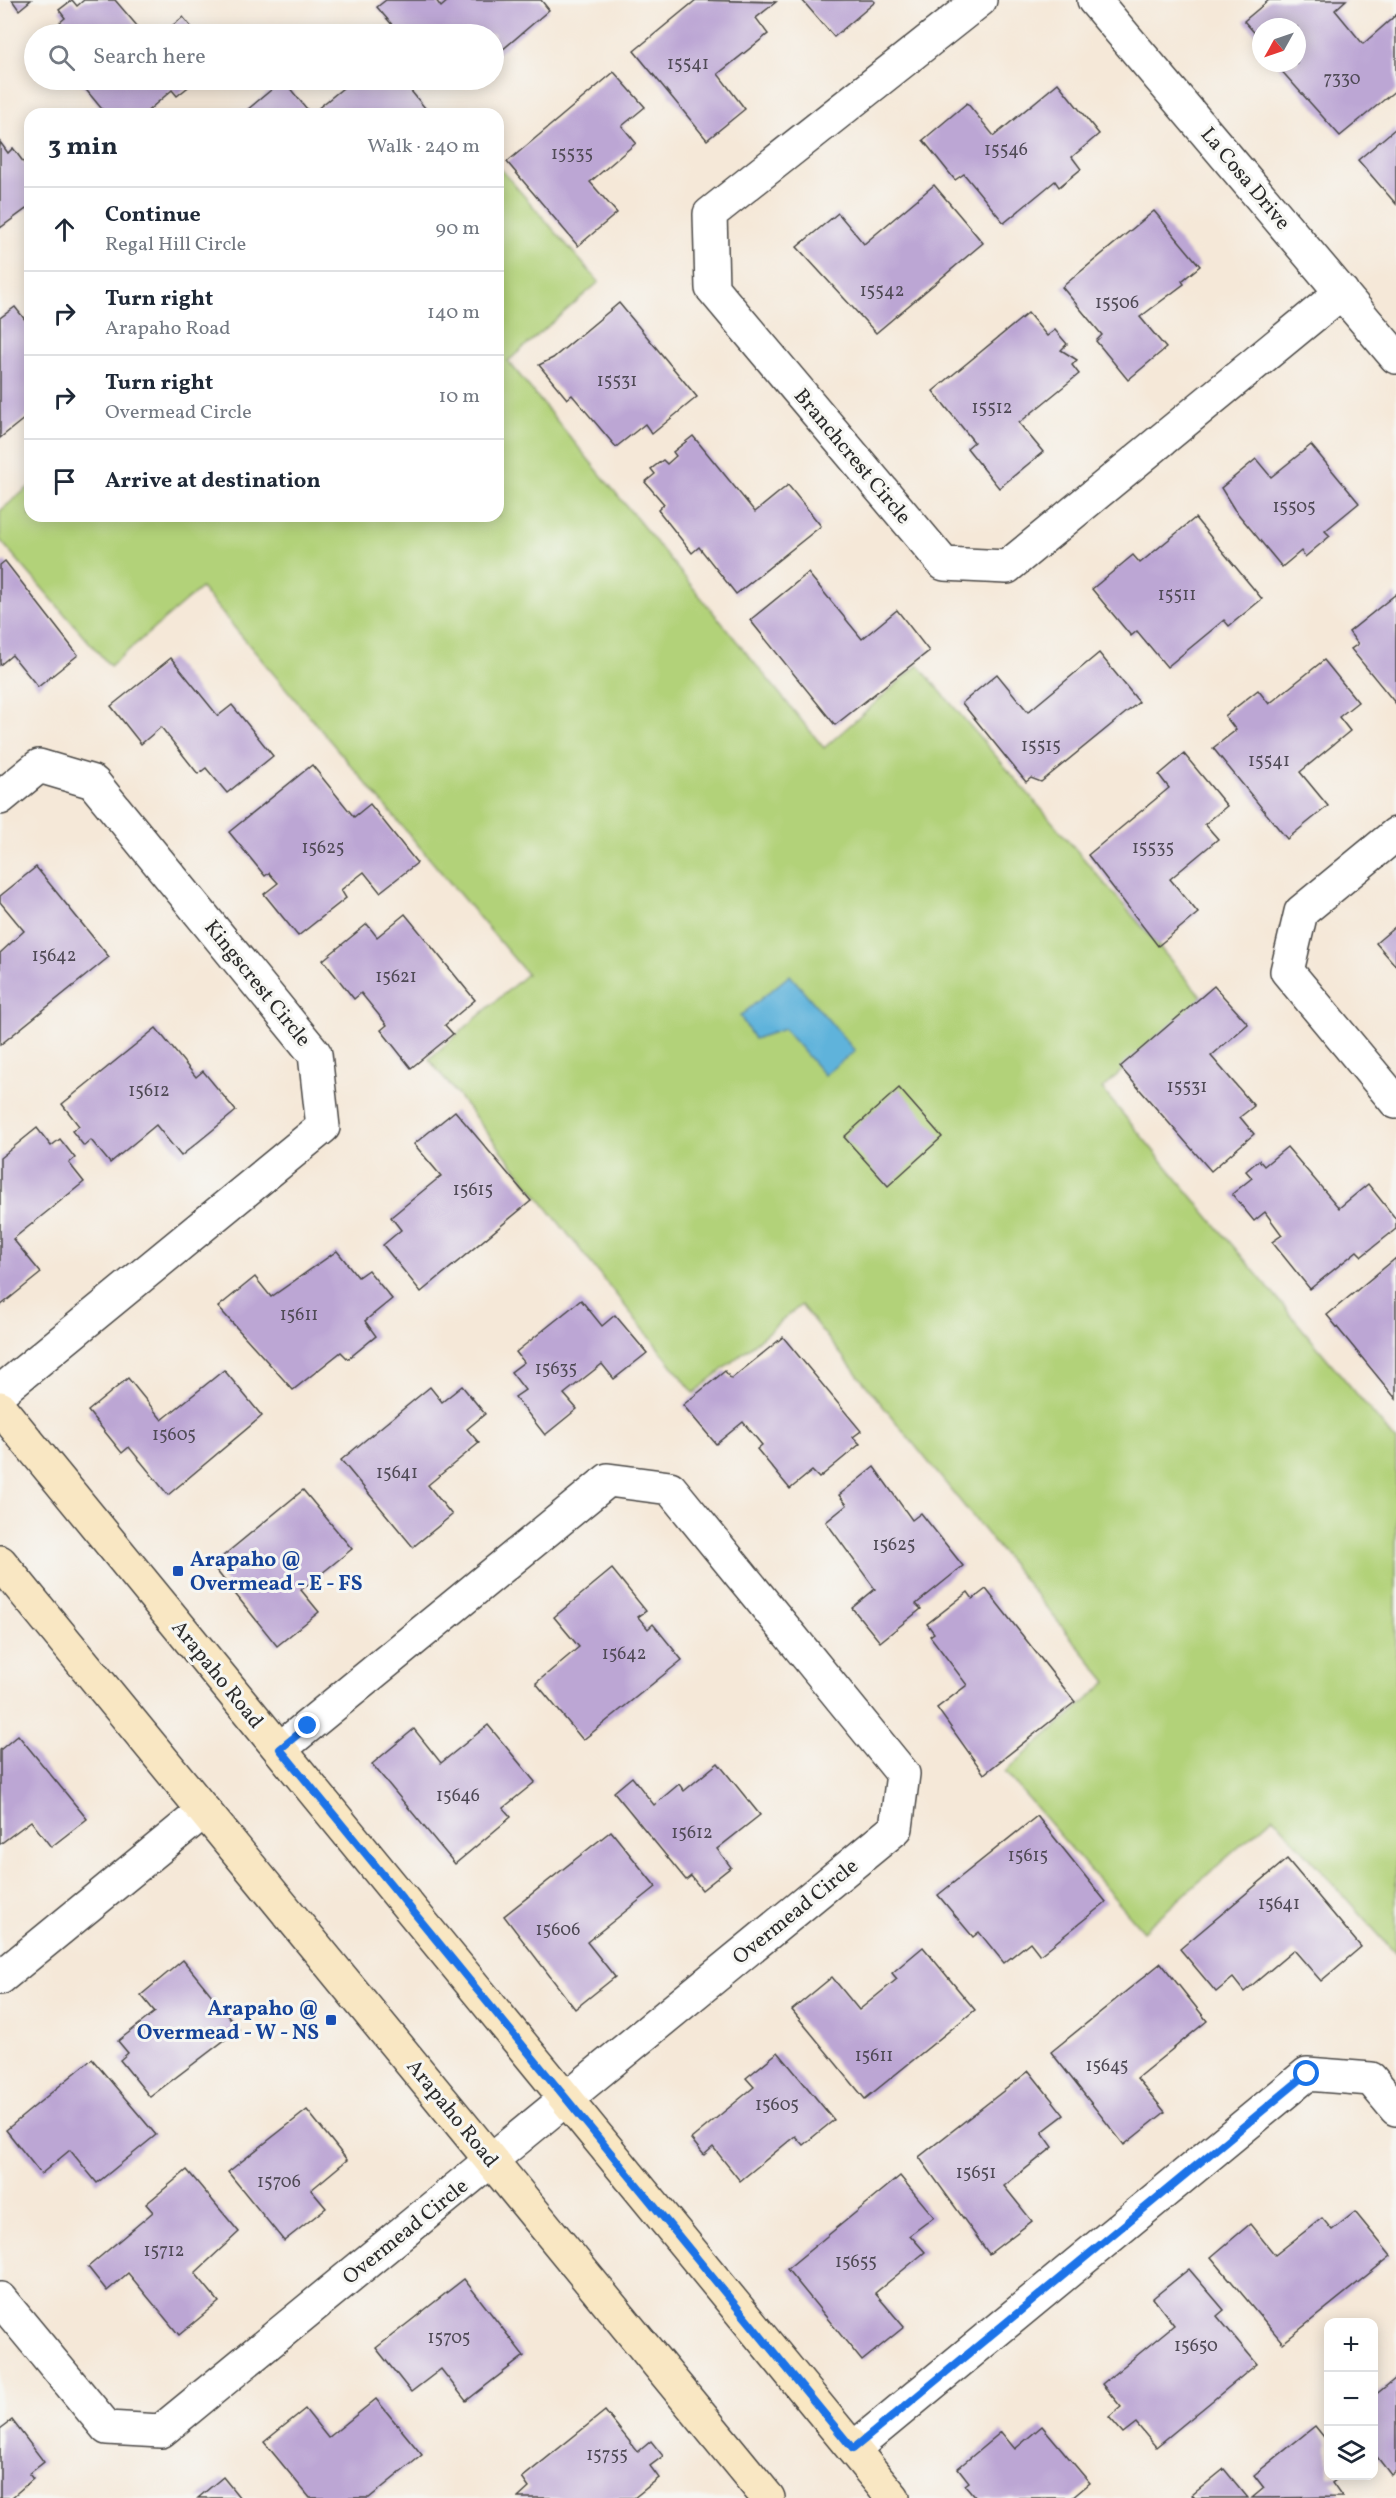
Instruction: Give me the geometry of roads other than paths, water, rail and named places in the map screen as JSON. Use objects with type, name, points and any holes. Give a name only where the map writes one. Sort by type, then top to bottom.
[{"type":"main road","name":"Arapaho Road","points":[[0,1408],[893,2498]]},
{"type":"main road","name":"Arapaho Road","points":[[0,1562],[768,2498]]},
{"type":"street","name":"Branchcrest Circle","points":[[980,0],[710,214],[712,288],[944,564],[1007,567],[1342,292]]},
{"type":"street","name":"La Cosa Drive","points":[[1094,0],[1396,357]]},
{"type":"street","name":"Kingscrest Circle","points":[[0,798],[39,766],[93,782],[315,1054],[323,1127],[0,1392]]},
{"type":"street","points":[[1396,834],[1301,912],[1287,971],[1396,1102]]},
{"type":"street","name":"Overmead Circle","points":[[0,2299],[107,2428],[161,2431],[896,1828],[903,1774],[670,1488],[608,1480],[280,1749]]},
{"type":"street","points":[[0,1978],[204,1811]]},
{"type":"street","points":[[853,2449],[1307,2074],[1371,2079],[1396,2109]]},
{"type":"water","points":[[790,975],[855,1051],[824,1075],[784,1029],[754,1039],[740,1016]]},
{"type":"place","name":"Arapaho @ Overmead - E - FS","points":[[178,1571]]},
{"type":"place","name":"Arapaho @ Overmead - W - NS","points":[[331,2020]]}]
